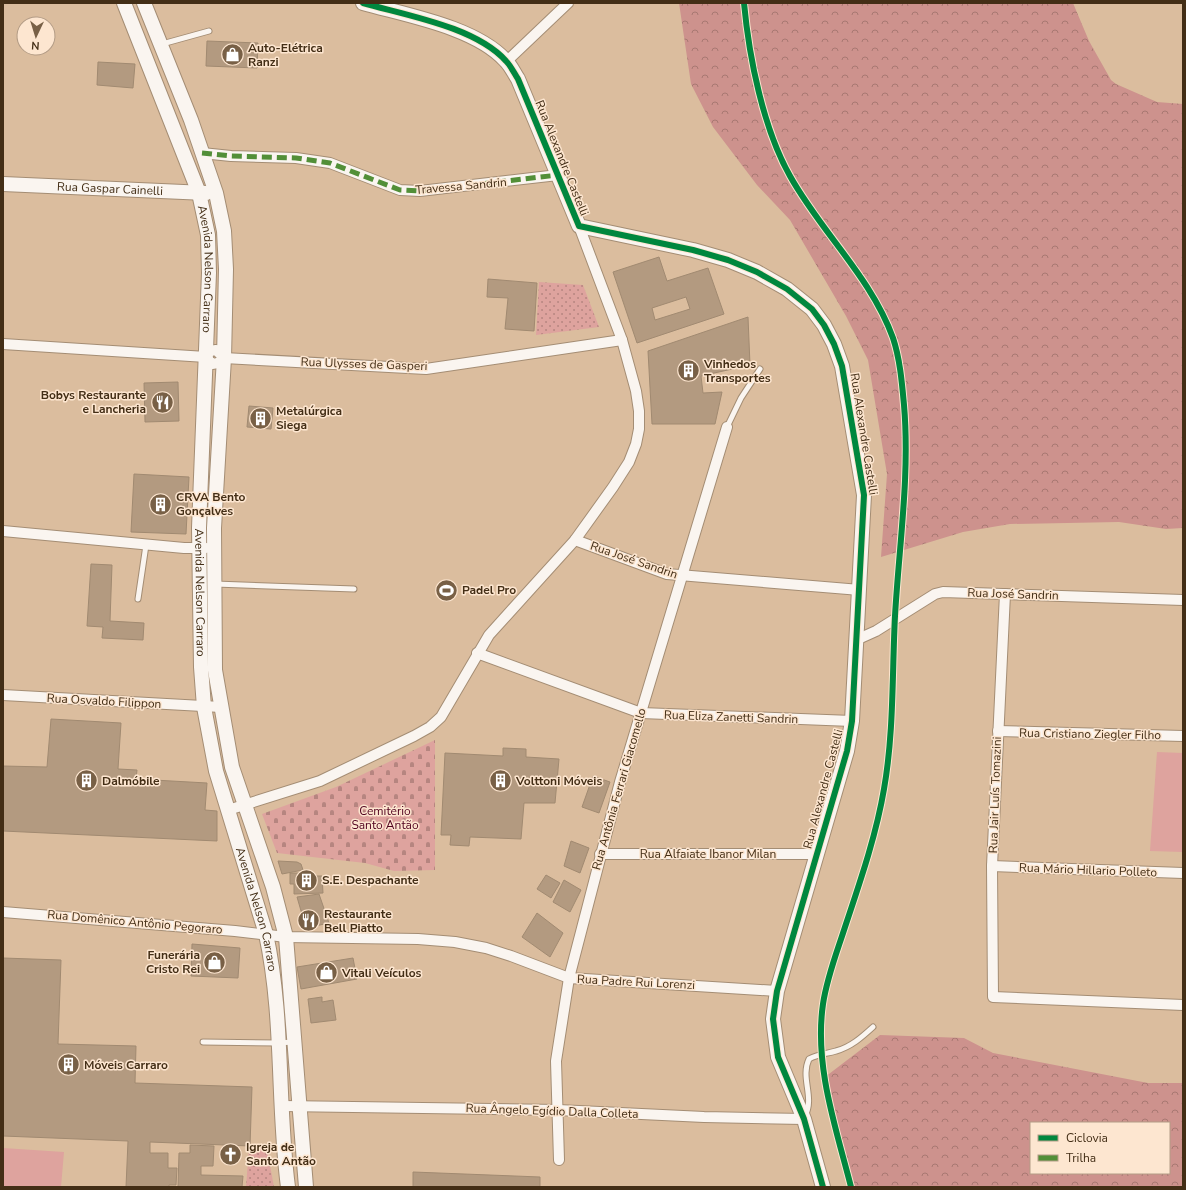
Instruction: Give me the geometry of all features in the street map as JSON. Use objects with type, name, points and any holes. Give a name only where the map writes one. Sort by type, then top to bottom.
[{"type":"main road","name":"Avenida Nelson Carraro","points":[[124,3],[199,193],[208,235],[209,265],[199,528],[199,621],[204,707],[216,771],[266,934],[271,959],[283,1106],[284,1158],[288,1187]]},
{"type":"main road","name":"Avenida Nelson Carraro","points":[[144,3],[192,120],[216,193],[224,231],[226,269],[224,358],[214,528],[215,670],[232,766],[273,887],[286,937],[306,1187]]},
{"type":"main road","name":"Rua Alexandre Castelli","points":[[363,3],[461,31],[489,46],[507,61],[518,79],[579,226],[693,250],[728,260],[757,272],[787,289],[816,314],[834,344],[842,366],[864,495],[852,721],[847,751],[777,991],[773,1019],[778,1057],[804,1119],[823,1187]]},
{"type":"main road","points":[[142,48],[160,42]]},
{"type":"main road","points":[[184,153],[202,153]]},
{"type":"main road","name":"Rua Gaspar Cainelli","points":[[3,184],[216,193]]},
{"type":"main road","points":[[199,528],[214,528]]},
{"type":"main road","points":[[199,621],[214,618]]},
{"type":"main road","points":[[216,771],[232,766]]},
{"type":"street","points":[[507,61],[568,3]]},
{"type":"street","name":"Travessa Sandrin","points":[[202,153],[231,156],[276,156],[330,163],[400,190],[420,191],[558,176]]},
{"type":"street","points":[[228,810],[320,781],[430,727],[441,717],[448,707],[477,653],[502,619],[561,558],[613,487],[629,462],[636,444],[639,429],[639,411],[636,391],[622,340],[579,226]]},
{"type":"street","name":"Rua Ulysses de Gasperi","points":[[3,344],[206,356],[212,364],[224,358],[426,368],[622,340]]},
{"type":"street","name":"Rua Antônia Ferrari Giacomello","points":[[559,1160],[556,1061],[569,978],[600,854],[727,427]]},
{"type":"street","points":[[3,531],[146,545],[214,548]]},
{"type":"street","name":"Rua José Sandrin","points":[[575,540],[667,574],[860,590]]},
{"type":"street","name":"Rua José Sandrin","points":[[856,640],[876,631],[935,594],[942,592],[1183,600]]},
{"type":"street","name":"Rua Jair Luís Tomazini","points":[[1005,594],[992,866],[993,997],[1183,1005]]},
{"type":"street","name":"Rua Eliza Zanetti Sandrin","points":[[477,653],[641,713],[852,721]]},
{"type":"street","name":"Rua Osvaldo Filippon","points":[[3,695],[221,707]]},
{"type":"street","name":"Rua Cristiano Ziegler Filho","points":[[998,731],[1183,736]]},
{"type":"street","name":"Rua Alfaiate Ibanor Milan","points":[[600,854],[817,854]]},
{"type":"street","name":"Rua Mário Hillario Polleto","points":[[992,866],[1183,873]]},
{"type":"street","name":"Rua Domênico Antônio Pegoraro","points":[[3,912],[266,934],[286,937]]},
{"type":"street","name":"Rua Padre Rui Lorenzi","points":[[286,937],[403,938],[455,942],[486,948],[569,978],[777,991]]},
{"type":"street","name":"Rua Ângelo Egídio Dalla Colleta","points":[[283,1106],[558,1110],[704,1117],[804,1119]]},
{"type":"lane","points":[[160,42],[208,32]]},
{"type":"lane","points":[[727,427],[741,398],[760,369]]},
{"type":"lane","points":[[138,599],[146,545]]},
{"type":"lane","points":[[214,584],[354,590]]},
{"type":"lane","points":[[804,1119],[810,1106],[805,1070],[809,1059],[816,1054],[847,1048],[873,1027]]},
{"type":"lane","points":[[203,1042],[294,1042]]},
{"type":"green space","points":[[679,3],[1073,3],[1089,41],[1111,80],[1116,84],[1157,102],[1183,104],[1183,528],[1166,529],[1119,522],[1010,524],[963,532],[881,557],[887,474],[868,360],[846,316],[790,220],[757,185],[713,127],[691,84]]},
{"type":"green space","points":[[539,282],[583,285],[599,327],[536,335]]},
{"type":"green space","name":"Cemitério Santo Antão","points":[[435,740],[435,870],[394,871],[365,863],[277,853],[262,814],[336,787]]},
{"type":"green space","points":[[1157,752],[1183,753],[1183,852],[1150,851]]},
{"type":"green space","points":[[880,1035],[964,1038],[993,1053],[1148,1083],[1183,1083],[1183,1187],[851,1187],[825,1077]]},
{"type":"green space","points":[[3,1148],[64,1152],[61,1187],[3,1187]]},
{"type":"green space","points":[[249,1148],[267,1149],[274,1187],[246,1187]]},
{"type":"building","name":"Auto-Elétrica Ranzi","points":[[207,41],[258,43],[257,68],[206,66]]},
{"type":"building","points":[[98,62],[135,64],[133,88],[97,85]]},
{"type":"building","points":[[659,257],[667,281],[708,268],[724,314],[637,343],[613,272]],"holes":[[[686,297],[690,309],[655,320],[652,308]]]},
{"type":"building","points":[[488,279],[537,283],[534,331],[505,329],[508,298],[487,297]]},
{"type":"building","name":"Vinhedos Transportes","points":[[748,317],[750,365],[701,376],[703,393],[722,392],[715,424],[652,424],[648,351]]},
{"type":"building","name":"Bobys Restaurante e Lancheria","points":[[178,382],[179,421],[145,422],[144,383]]},
{"type":"building","name":"Metalúrgica Siega","points":[[249,406],[273,408],[271,429],[247,427]]},
{"type":"building","name":"CRVA Bento Gonçalves","points":[[134,474],[189,477],[186,534],[131,532]]},
{"type":"building","points":[[91,564],[112,565],[110,621],[144,623],[143,640],[102,638],[103,627],[87,626]]},
{"type":"building","name":"Dalmóbile","points":[[51,719],[121,723],[118,769],[137,770],[136,779],[207,783],[205,810],[217,811],[217,841],[3,831],[3,766],[47,767]]},
{"type":"building","name":"Volttoni Móveis","points":[[503,748],[526,749],[526,757],[559,759],[555,803],[524,803],[521,839],[470,837],[469,846],[450,845],[451,835],[441,835],[445,753],[503,756]]},
{"type":"building","points":[[593,776],[610,782],[599,813],[582,807]]},
{"type":"building","points":[[571,841],[589,848],[580,873],[564,866]]},
{"type":"building","points":[[278,861],[297,862],[301,864],[303,870],[282,874]]},
{"type":"building","name":"S.E. Despachante","points":[[290,873],[309,873],[309,876],[322,876],[323,893],[294,894],[294,884],[290,884]]},
{"type":"building","points":[[546,875],[560,883],[551,898],[537,889]]},
{"type":"building","points":[[564,880],[581,890],[570,912],[553,902]]},
{"type":"building","points":[[319,894],[329,923],[306,928],[297,897]]},
{"type":"building","points":[[537,913],[563,933],[550,957],[522,937]]},
{"type":"building","name":"Funerária Cristo Rei","points":[[192,944],[240,948],[238,978],[191,976]]},
{"type":"building","name":"Móveis Carraro","points":[[3,958],[61,960],[58,1044],[136,1046],[135,1083],[252,1087],[250,1146],[150,1142],[150,1153],[168,1153],[168,1168],[177,1168],[176,1185],[169,1185],[169,1187],[126,1187],[128,1141],[3,1136]]},
{"type":"building","name":"Vitali Veículos","points":[[353,958],[357,979],[301,989],[297,967]]},
{"type":"building","points":[[322,997],[322,1002],[333,1000],[336,1020],[311,1023],[308,999]]},
{"type":"building","points":[[190,1145],[214,1146],[213,1166],[201,1166],[201,1175],[243,1176],[242,1187],[178,1187],[179,1153],[190,1153]]},
{"type":"building","points":[[413,1172],[540,1177],[540,1187],[413,1187]]},
{"type":"railway","points":[[744,3],[746,24],[759,92],[780,157],[802,197],[859,275],[884,316],[893,338],[897,354],[904,405],[906,431],[905,484],[895,616],[890,746],[881,807],[862,876],[832,965],[823,1004],[821,1027],[821,1050],[828,1097],[851,1187]]},
{"type":"marked path","points":[[202,153],[231,156],[296,158],[330,163],[400,190],[420,191],[558,175]]},
{"type":"cycle path","points":[[363,3],[419,18],[459,31],[477,39],[493,49],[506,61],[518,79],[579,226],[693,250],[728,260],[757,272],[787,289],[812,309],[824,325],[834,344],[842,366],[864,495],[852,721],[847,751],[777,991],[773,1019],[778,1057],[804,1119],[823,1187]]},
{"type":"cycle path","points":[[744,3],[746,24],[759,92],[780,157],[802,197],[859,275],[884,316],[893,338],[897,354],[904,405],[906,431],[905,484],[895,616],[890,746],[881,807],[862,876],[832,965],[823,1004],[821,1027],[821,1050],[828,1097],[851,1187]]},
{"type":"place","name":"Auto-Elétrica Ranzi","points":[[232,55]]},
{"type":"place","name":"Vinhedos Transportes","points":[[688,371]]},
{"type":"place","name":"Bobys Restaurante e Lancheria","points":[[162,402]]},
{"type":"place","name":"Metalúrgica Siega","points":[[260,418]]},
{"type":"place","name":"CRVA Bento Gonçalves","points":[[160,504]]},
{"type":"place","name":"Padel Pro","points":[[447,590]]},
{"type":"place","name":"Dalmóbile","points":[[87,781]]},
{"type":"place","name":"Volttoni Móveis","points":[[500,781]]},
{"type":"place","name":"S.E. Despachante","points":[[306,880]]},
{"type":"place","name":"Restaurante Bell Piatto","points":[[309,921]]},
{"type":"place","name":"Funerária Cristo Rei","points":[[215,962]]},
{"type":"place","name":"Vitali Veículos","points":[[327,973]]},
{"type":"place","name":"Móveis Carraro","points":[[69,1065]]},
{"type":"place","name":"Igreja de Santo Antão","points":[[231,1154]]}]
